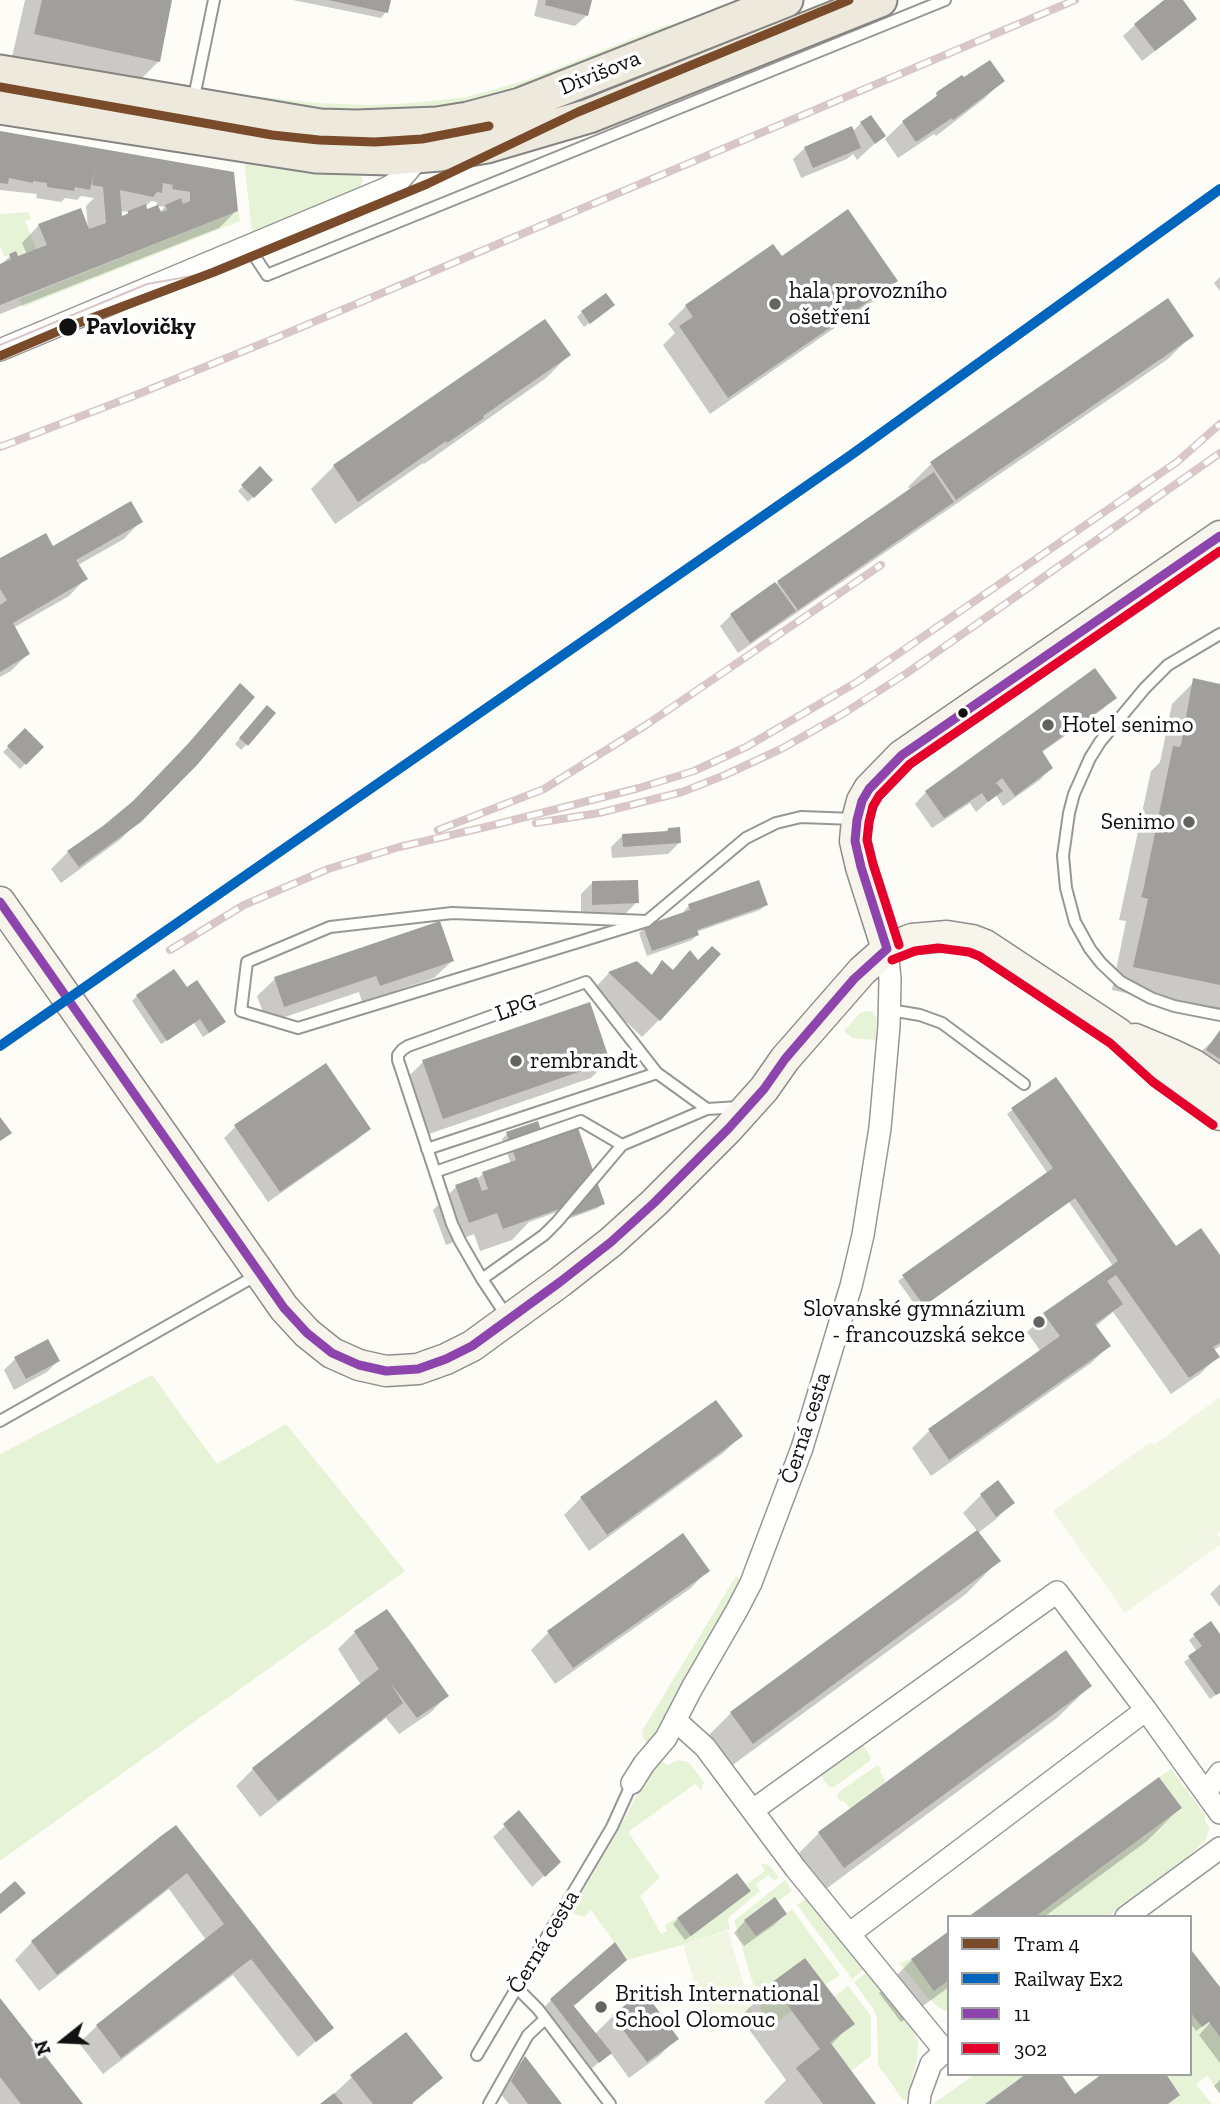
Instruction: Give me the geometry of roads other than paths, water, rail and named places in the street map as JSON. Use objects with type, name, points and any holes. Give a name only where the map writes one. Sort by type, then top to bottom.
[{"type":"main road","name":"Divišova","points":[[412,141],[468,119],[520,105],[786,0]]},
{"type":"main road","name":"Divišova","points":[[412,141],[487,146],[577,120],[880,0]]},
{"type":"main road","points":[[0,72],[320,126],[357,127],[412,141]]},
{"type":"main road","points":[[0,107],[316,156],[412,141]]},
{"type":"main road","points":[[887,949],[855,841],[862,801],[869,789],[902,755],[1220,536]]},
{"type":"main road","points":[[0,902],[284,1308],[299,1325],[332,1353],[359,1366],[386,1371],[418,1369],[472,1346],[611,1242],[693,1165],[749,1106],[785,1059],[854,979],[887,949],[912,939],[938,936],[972,940],[985,945],[1118,1033],[1167,1078],[1220,1115]]},
{"type":"main road","points":[[1118,1033],[1194,1065],[1220,1083]]},
{"type":"street","points":[[0,350],[387,188],[400,180],[411,167],[412,141]]},
{"type":"street","name":"Černá cesta","points":[[632,1783],[666,1738],[751,1583],[802,1448],[851,1286],[863,1235],[880,1128],[890,1010],[887,949]]},
{"type":"street","points":[[753,1810],[1057,1592],[1220,1813]]},
{"type":"street","points":[[849,1934],[1146,1710]]},
{"type":"street","points":[[675,1720],[705,1747],[780,1848],[849,1934],[947,2048],[931,2064],[919,2104]]},
{"type":"street","points":[[1206,1792],[1220,1773]]},
{"type":"street","points":[[1129,1915],[1220,1848]]},
{"type":"lane","points":[[192,105],[214,0]]},
{"type":"lane","points":[[248,246],[267,275],[945,0]]},
{"type":"lane","points":[[1220,634],[1175,659],[1157,675],[1100,743],[1074,794],[1063,856],[1065,886],[1075,922],[1101,963],[1121,982],[1151,998],[1174,1006],[1220,1015]]},
{"type":"lane","points":[[647,921],[452,913],[330,927],[247,962],[241,1011],[298,1028],[647,921],[746,838],[776,823],[801,817],[857,820]]},
{"type":"lane","name":"LPG","points":[[510,1320],[482,1279],[452,1224],[398,1060],[402,1050],[586,982],[657,1073],[707,1109]]},
{"type":"lane","points":[[890,1010],[920,1015],[942,1023],[1024,1084]]},
{"type":"lane","points":[[427,1149],[657,1073]]},
{"type":"lane","points":[[482,1279],[551,1228],[622,1145],[707,1109],[749,1106]]},
{"type":"lane","points":[[435,1172],[581,1121],[622,1145]]},
{"type":"lane","points":[[0,1421],[259,1273]]},
{"type":"lane","name":"Černá cesta","points":[[477,2055],[612,1827],[632,1783]]},
{"type":"lane","points":[[516,1987],[545,2019],[610,2104]]},
{"type":"lane","points":[[489,2104],[528,2035],[545,2019]]},
{"type":"tram line","name":"4","points":[[0,356],[427,184],[578,112],[849,0]]},
{"type":"tram line","name":"4","points":[[0,87],[272,135],[319,140],[375,142],[422,139],[489,126]]},
{"type":"tram line","points":[[0,345],[147,284],[214,272]]},
{"type":"railway","points":[[0,447],[278,337],[1075,0]]},
{"type":"railway","points":[[170,950],[244,905],[328,869],[399,847],[639,788],[694,771],[746,747],[857,682],[1177,462],[1220,424]]},
{"type":"railway","points":[[536,823],[599,813],[682,792],[781,749],[907,673],[1220,453]]},
{"type":"railway","points":[[438,830],[544,789],[646,725],[881,565]]},
{"type":"rail line","name":"Ex2","points":[[0,1046],[851,455],[1220,189]]},
{"type":"place","name":"hala provozního ošetření","points":[[775,304]]},
{"type":"place","name":"Pavlovičky","points":[[68,327]]},
{"type":"place","name":"Hotel senimo","points":[[1048,725]]},
{"type":"place","name":"Senimo","points":[[1189,822]]},
{"type":"place","name":"rembrandt","points":[[516,1061]]},
{"type":"place","name":"Slovanské gymnázium - francouzská sekce","points":[[1039,1322]]},
{"type":"place","name":"British International School Olomouc","points":[[601,2007]]}]
